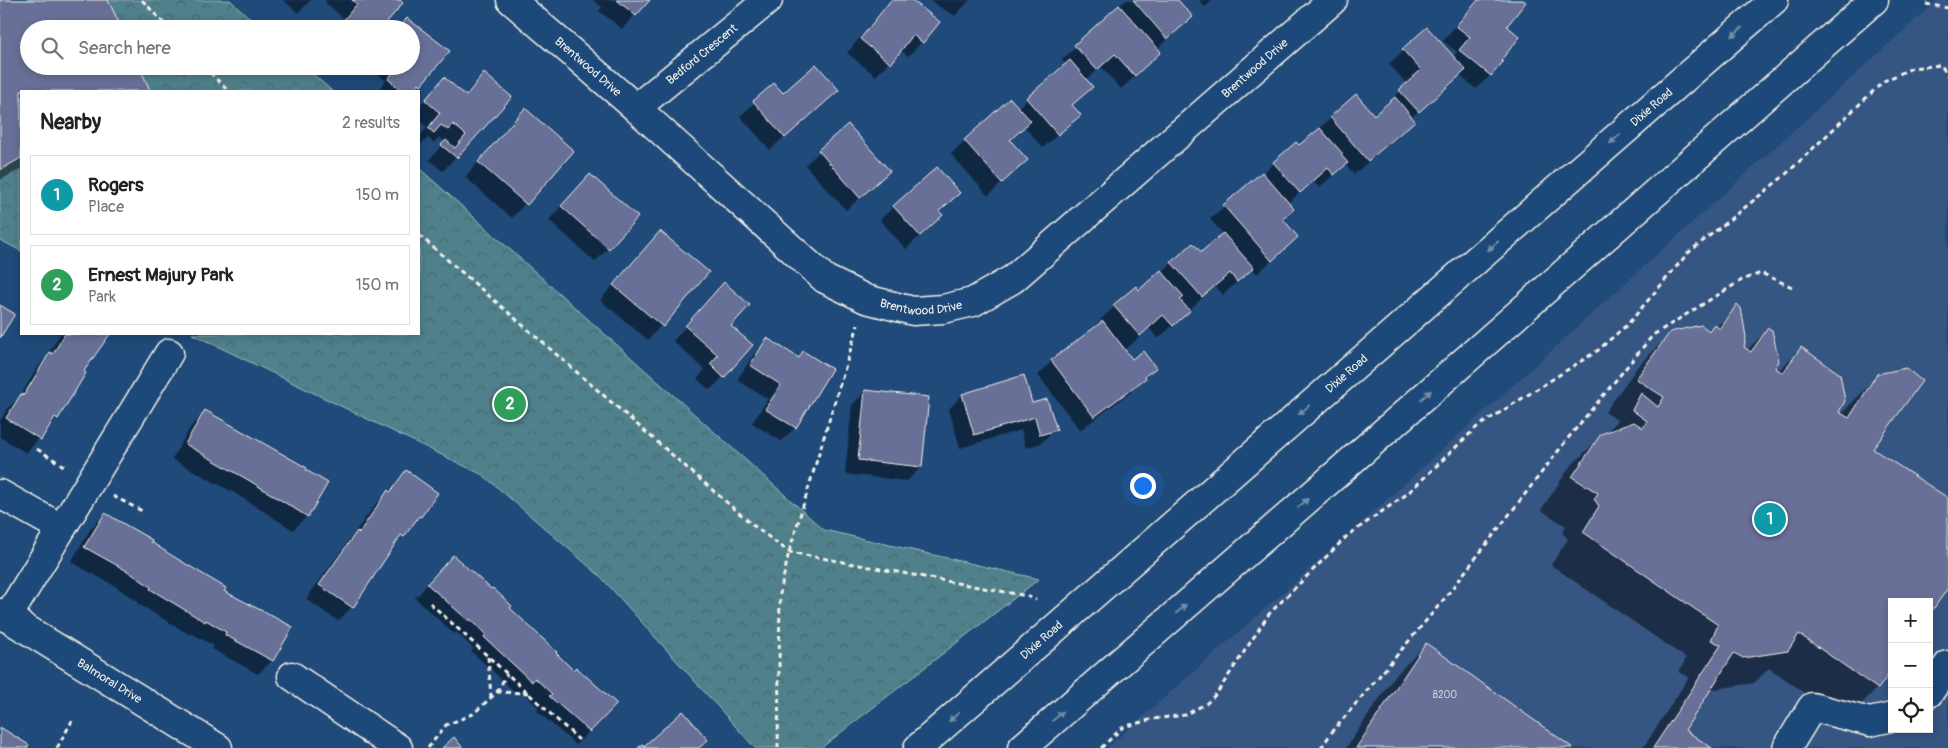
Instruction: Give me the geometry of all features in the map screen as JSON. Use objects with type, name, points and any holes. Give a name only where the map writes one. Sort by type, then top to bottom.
[{"type":"main road","name":"Brentwood Drive","points":[[511,0],[636,108],[825,279],[866,299],[913,311],[973,302],[1013,279],[1333,0]]},
{"type":"main road","name":"Bedford Crescent","points":[[636,108],[768,0]]},
{"type":"main road","name":"Dixie Road","points":[[918,748],[1774,0]]},
{"type":"main road","points":[[1022,748],[1341,470],[1874,0]]},
{"type":"main road","points":[[4,615],[61,528],[169,353]]},
{"type":"main road","points":[[0,494],[61,528]]},
{"type":"main road","name":"Balmoral Drive","points":[[4,615],[218,748]]},
{"type":"main road","points":[[1932,688],[1948,665]]},
{"type":"main road","points":[[292,676],[398,748]]},
{"type":"main road","points":[[1787,748],[1812,707],[1870,722],[1888,718]]},
{"type":"path","points":[[142,0],[161,20]]},
{"type":"path","points":[[1926,4],[1948,8]]},
{"type":"path","points":[[1101,748],[1124,727],[1153,719],[1185,716],[1207,702],[1217,693],[1269,614],[1347,536],[1407,494],[1476,427],[1596,351],[1628,324],[1688,253],[1784,176],[1884,80],[1912,68],[1941,65],[1948,76]]},
{"type":"path","points":[[213,75],[227,90]]},
{"type":"path","points":[[420,235],[754,526],[789,552],[1027,596],[1036,600]]},
{"type":"path","points":[[1321,748],[1332,732],[1441,603],[1569,437],[1653,336],[1742,280],[1761,273],[1792,287]]},
{"type":"path","points":[[778,748],[780,593],[789,552],[866,299]]},
{"type":"path","points":[[430,603],[579,740]]},
{"type":"path","points":[[488,657],[491,697]]},
{"type":"path","points":[[428,748],[446,725],[473,714],[497,692],[507,674]]},
{"type":"path","points":[[497,692],[528,694]]},
{"type":"path","points":[[57,748],[72,722]]},
{"type":"shaded area","points":[[1937,0],[1948,0],[1948,748],[1107,748],[1347,536]]},
{"type":"green space","points":[[0,0],[230,0],[252,20],[20,20],[20,75],[314,75],[331,90],[20,90],[20,250],[0,240]]},
{"type":"green space","points":[[420,169],[824,530],[1039,579],[821,748],[755,748],[600,576],[483,475],[194,335],[420,335]]},
{"type":"building","points":[[0,0],[108,0],[118,20],[20,20],[20,75],[143,75],[150,90],[20,90],[20,159],[0,170]]},
{"type":"building","points":[[352,0],[400,0],[403,3],[389,20],[344,20],[357,4]]},
{"type":"building","points":[[617,0],[650,0],[636,16]]},
{"type":"building","points":[[891,0],[912,0],[940,22],[923,43],[913,35],[891,64],[860,39]]},
{"type":"building","points":[[1133,0],[1178,0],[1193,17],[1167,39]]},
{"type":"building","points":[[1478,0],[1523,0],[1526,2],[1507,26],[1520,37],[1501,60],[1503,62],[1491,76],[1459,50],[1470,37],[1456,26]]},
{"type":"building","points":[[1119,5],[1161,52],[1135,76],[1115,54],[1097,70],[1074,45]]},
{"type":"building","points":[[1427,27],[1466,70],[1419,112],[1399,90],[1421,70],[1402,49]]},
{"type":"building","points":[[420,28],[450,51],[421,85],[419,83],[414,90],[401,90],[388,79],[391,75],[420,75]]},
{"type":"building","points":[[1070,60],[1093,87],[1072,105],[1081,115],[1058,135],[1026,98]]},
{"type":"building","points":[[816,64],[839,90],[785,138],[753,101],[774,83],[783,93]]},
{"type":"building","points":[[484,73],[512,97],[457,158],[441,145],[446,140],[455,148],[466,135],[453,124],[448,130],[441,125],[434,133],[428,128],[440,113],[425,100],[444,77],[466,96]]},
{"type":"building","points":[[1356,94],[1374,115],[1395,97],[1415,121],[1368,161],[1330,117]]},
{"type":"building","points":[[1010,98],[1031,121],[1010,140],[1028,160],[1002,183],[964,140]]},
{"type":"building","points":[[525,108],[574,151],[527,205],[478,162]]},
{"type":"building","points":[[848,124],[890,171],[860,198],[818,150]]},
{"type":"building","points":[[1320,128],[1343,154],[1341,155],[1348,163],[1334,175],[1328,168],[1300,193],[1273,162],[1296,142],[1299,145]]},
{"type":"building","points":[[937,167],[960,193],[939,211],[943,215],[920,236],[893,206]]},
{"type":"building","points":[[1262,172],[1294,209],[1283,219],[1298,237],[1272,261],[1223,205]]},
{"type":"building","points":[[590,174],[638,217],[609,249],[561,206]]},
{"type":"building","points":[[660,231],[709,272],[663,327],[613,285]]},
{"type":"building","points":[[1223,233],[1254,268],[1237,282],[1230,273],[1202,297],[1171,262],[1193,243],[1201,252]]},
{"type":"building","points":[[1161,270],[1184,297],[1180,300],[1190,311],[1173,326],[1163,315],[1140,336],[1113,305],[1136,286],[1139,290]]},
{"type":"building","points":[[724,282],[750,305],[731,326],[753,345],[724,378],[710,364],[718,355],[685,326]]},
{"type":"building","points":[[1737,304],[1741,308],[1746,337],[1744,347],[1751,352],[1768,328],[1772,330],[1779,361],[1775,368],[1783,373],[1801,347],[1840,374],[1845,401],[1839,412],[1849,418],[1877,374],[1906,368],[1922,381],[1873,449],[1948,498],[1948,588],[1933,609],[1933,598],[1888,598],[1888,675],[1878,689],[1799,634],[1788,651],[1743,658],[1734,653],[1685,730],[1712,748],[1653,748],[1721,645],[1711,640],[1718,625],[1583,532],[1599,506],[1594,499],[1598,493],[1572,477],[1601,434],[1634,422],[1643,428],[1647,421],[1632,410],[1641,393],[1658,407],[1664,397],[1636,379],[1670,332],[1701,325],[1709,331],[1714,324],[1720,329]]},
{"type":"building","points":[[0,305],[15,314],[0,338]]},
{"type":"building","points":[[1103,321],[1132,359],[1143,351],[1156,368],[1145,376],[1146,378],[1094,417],[1051,360]]},
{"type":"building","points":[[64,335],[109,335],[84,371],[86,373],[58,419],[55,417],[41,440],[6,418],[21,394],[24,395],[50,352],[53,354]]},
{"type":"building","points":[[767,338],[799,358],[803,351],[832,369],[796,428],[765,409],[781,385],[750,365]]},
{"type":"building","points":[[1024,375],[1032,403],[1047,399],[1057,430],[1040,435],[1035,417],[974,435],[962,394]]},
{"type":"building","points":[[865,390],[929,397],[922,467],[858,460]]},
{"type":"building","points":[[205,410],[307,468],[306,470],[328,483],[308,517],[185,444]]},
{"type":"building","points":[[406,470],[438,493],[404,537],[401,535],[353,608],[319,585],[357,531],[359,533],[388,490],[390,492]]},
{"type":"building","points":[[105,513],[152,540],[151,542],[171,555],[226,588],[224,591],[293,627],[273,661],[225,635],[226,632],[206,620],[205,622],[150,589],[151,587],[129,572],[84,547]]},
{"type":"building","points":[[453,555],[512,606],[510,608],[557,652],[573,670],[576,667],[617,704],[590,732],[549,696],[552,694],[535,678],[532,682],[484,637],[486,634],[470,619],[469,621],[427,584]]},
{"type":"building","points":[[1426,643],[1573,748],[1356,748]]},
{"type":"building","points":[[683,711],[708,740],[699,748],[638,748],[643,744],[644,746]]},
{"type":"building","points":[[0,727],[29,745],[27,748],[0,748]]},
{"type":"building","points":[[454,737],[463,748],[442,748]]},
{"type":"place","name":"Ernest Majury Park","points":[[510,404]]},
{"type":"place","name":"Rogers","points":[[1770,519]]}]
